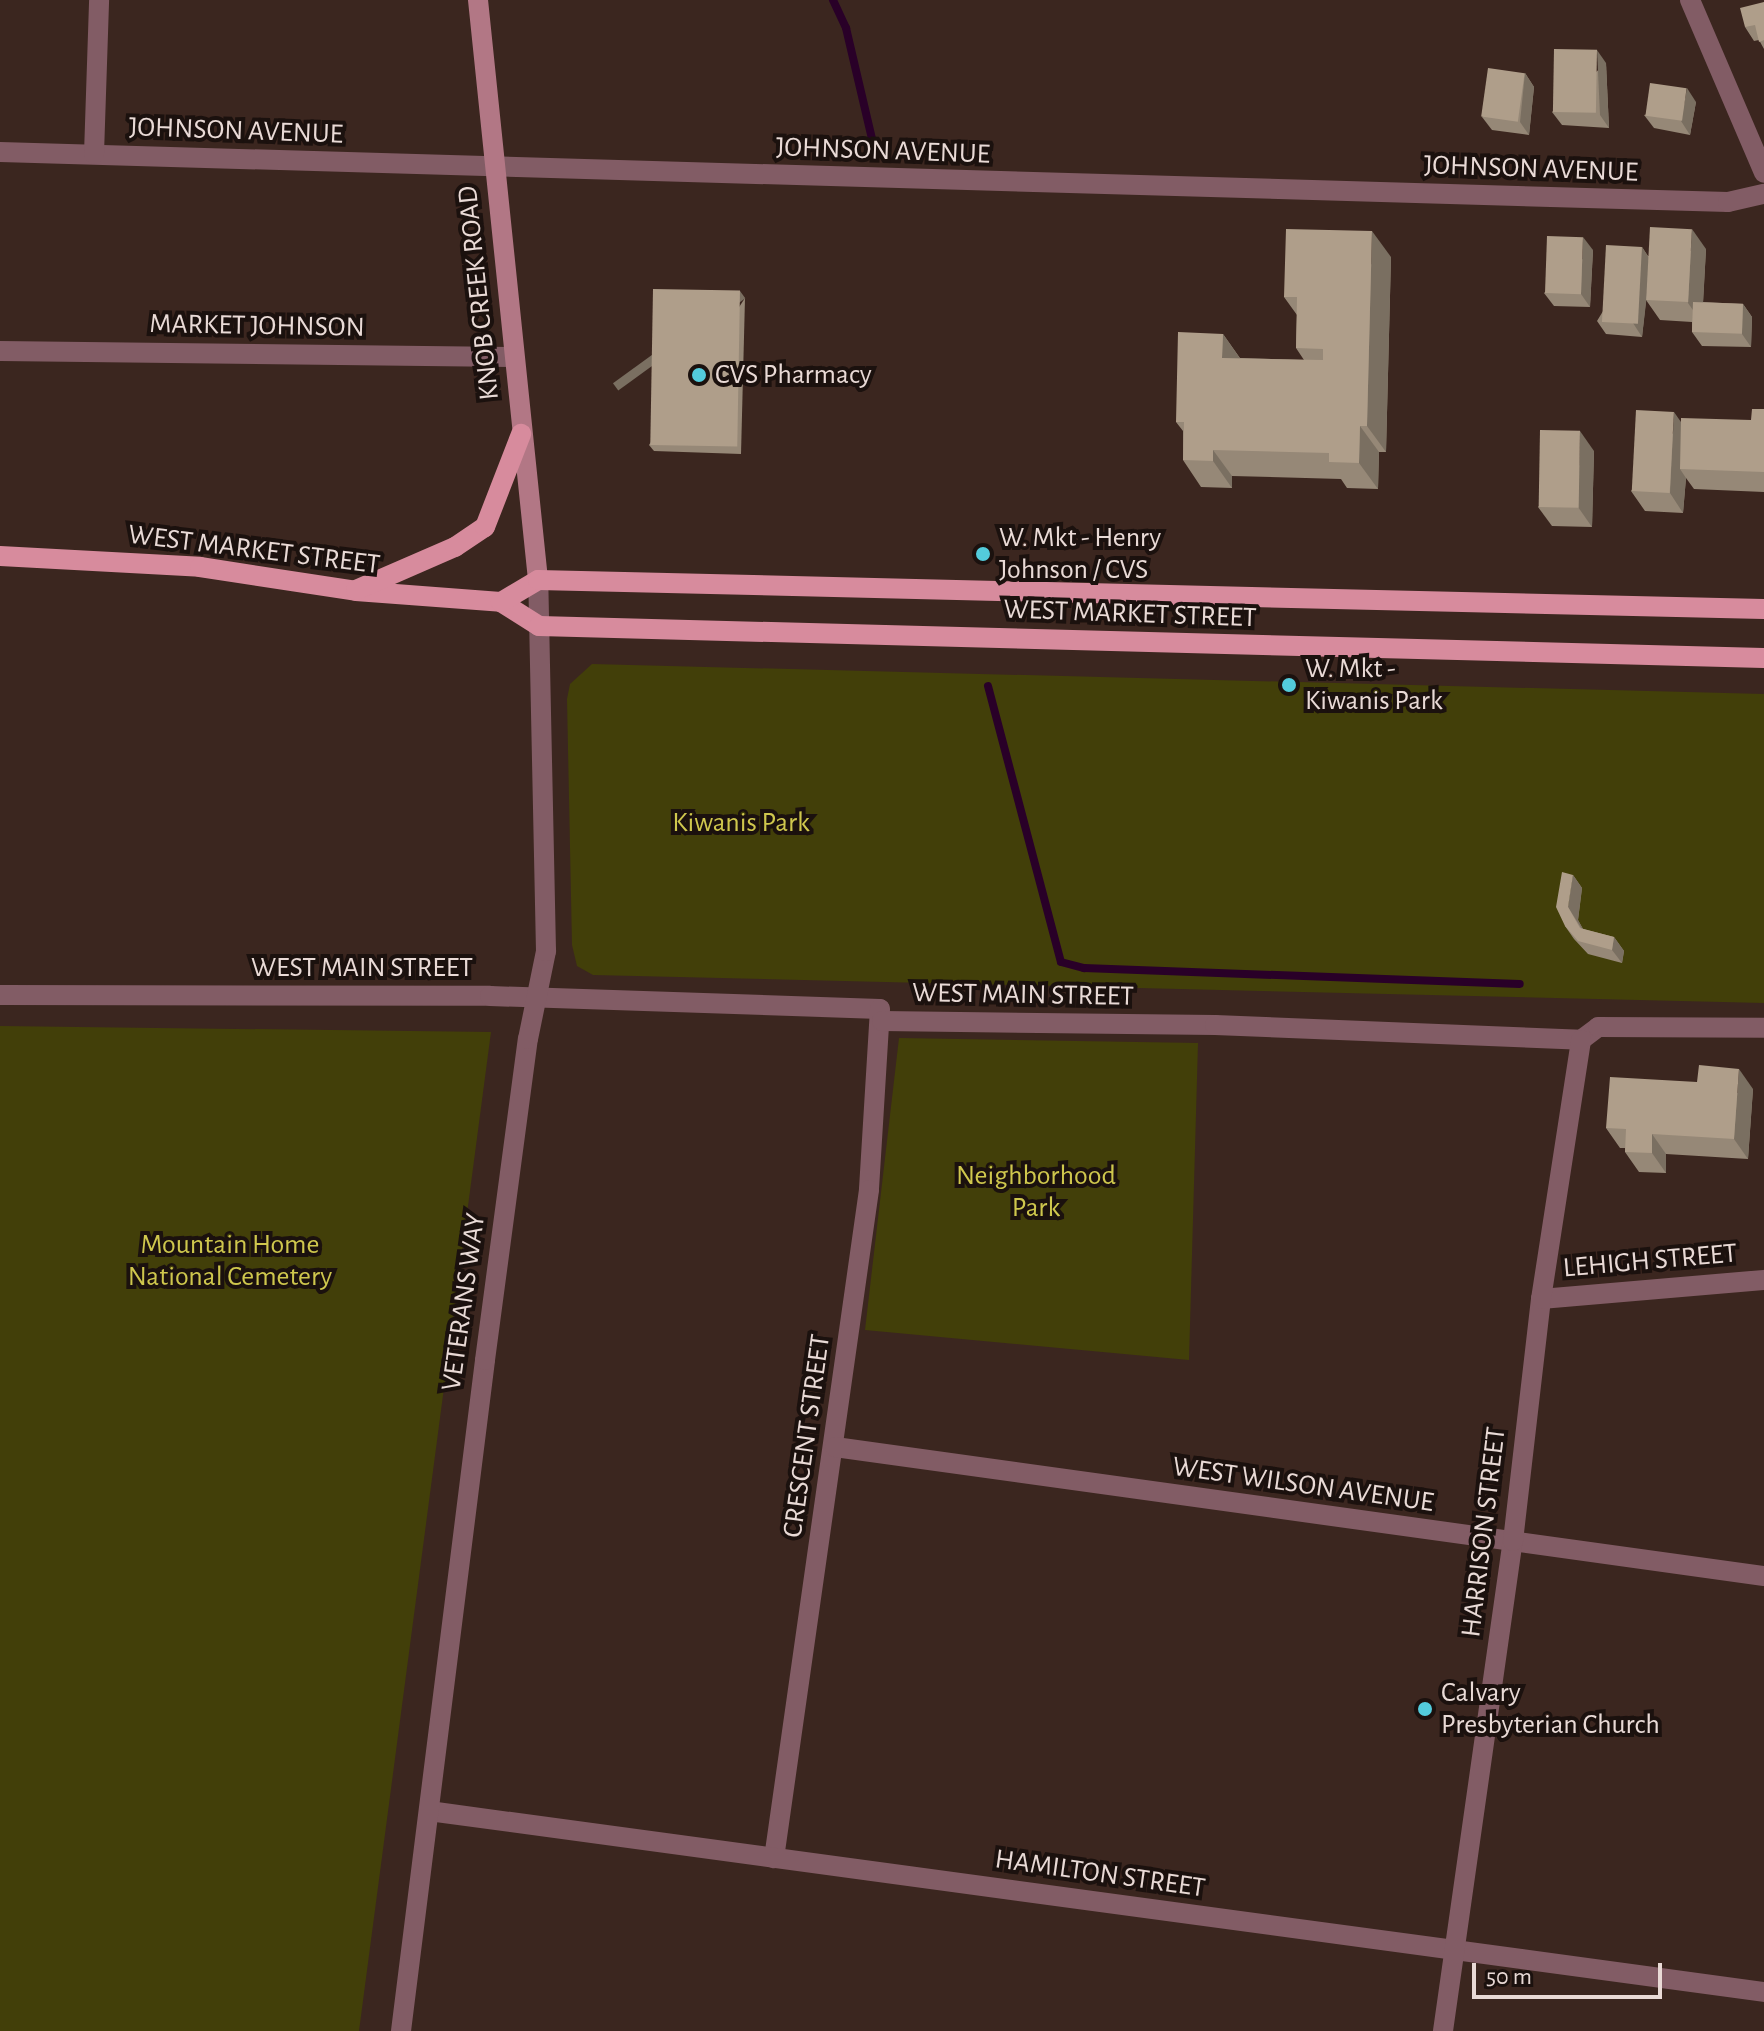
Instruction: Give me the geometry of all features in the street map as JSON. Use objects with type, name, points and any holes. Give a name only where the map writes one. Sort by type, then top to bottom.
[{"type":"main road","name":"KNOB CREEK ROAD","points":[[478,0],[538,580]]},
{"type":"main road","points":[[356,591],[455,547],[485,527],[521,434]]},
{"type":"main road","name":"WEST MARKET STREET","points":[[0,556],[200,567],[356,591],[501,602],[539,626],[1764,658]]},
{"type":"main road","points":[[501,602],[538,580]]},
{"type":"main road","name":"WEST MARKET STREET","points":[[538,580],[1764,609]]},
{"type":"street","points":[[94,154],[99,0]]},
{"type":"street","points":[[1690,0],[1764,173]]},
{"type":"street","name":"JOHNSON AVENUE","points":[[0,152],[1728,202],[1764,194]]},
{"type":"street","name":"MARKET JOHNSON","points":[[0,351],[513,357]]},
{"type":"street","name":"VETERANS WAY","points":[[401,2031],[524,1070],[539,997],[546,896],[538,580]]},
{"type":"street","name":"WEST MAIN STREET","points":[[0,995],[539,997],[864,1005],[880,1009],[882,1021],[1261,1027],[1581,1040],[1598,1027],[1764,1028]]},
{"type":"street","name":"CRESCENT STREET","points":[[774,1858],[835,1447],[869,1190],[882,1021]]},
{"type":"street","name":"HARRISON STREET","points":[[1443,2031],[1513,1541],[1541,1299],[1581,1040]]},
{"type":"street","name":"LEHIGH STREET","points":[[1541,1299],[1764,1280]]},
{"type":"street","name":"WEST WILSON AVENUE","points":[[835,1447],[1764,1576]]},
{"type":"street","name":"HAMILTON STREET","points":[[429,1811],[1764,1992]]},
{"type":"green space","name":"Kiwanis Park","points":[[592,664],[1764,694],[1764,1003],[593,975],[577,966],[572,945],[567,699],[570,684]]},
{"type":"green space","name":"Mountain Home National Cemetery","points":[[0,1026],[491,1032],[359,2031],[0,2031]]},
{"type":"green space","name":"Neighborhood Park","points":[[899,1038],[1198,1043],[1189,1360],[865,1330]]},
{"type":"building","points":[[1764,2],[1764,40],[1759,42],[1755,25],[1745,27],[1740,8]]},
{"type":"building","points":[[1554,49],[1597,50],[1596,113],[1553,112]]},
{"type":"building","points":[[1488,68],[1525,73],[1518,122],[1481,117]]},
{"type":"building","points":[[1650,83],[1687,88],[1682,121],[1645,116]]},
{"type":"building","points":[[1650,227],[1692,229],[1688,302],[1646,300]]},
{"type":"building","points":[[1286,229],[1372,231],[1367,426],[1360,426],[1359,463],[1329,462],[1329,453],[1213,450],[1213,461],[1183,460],[1184,422],[1176,422],[1178,332],[1223,334],[1222,358],[1323,360],[1323,349],[1296,348],[1297,297],[1284,297]]},
{"type":"building","points":[[1547,236],[1583,237],[1581,294],[1545,293]]},
{"type":"building","points":[[1606,245],[1642,247],[1638,324],[1602,322]]},
{"type":"building","name":"CVS Pharmacy","points":[[653,289],[740,291],[737,446],[650,445]]},
{"type":"building","points":[[1693,302],[1743,304],[1742,334],[1692,332]]},
{"type":"building","points":[[1752,409],[1764,409],[1764,472],[1680,469],[1681,418],[1751,420]]},
{"type":"building","points":[[1636,410],[1674,412],[1670,493],[1632,491]]},
{"type":"building","points":[[1540,430],[1580,431],[1579,508],[1539,507]]},
{"type":"building","points":[[1562,872],[1573,875],[1568,907],[1580,928],[1614,937],[1612,950],[1578,941],[1565,926],[1556,907]]},
{"type":"building","points":[[1699,1065],[1739,1069],[1734,1139],[1652,1134],[1652,1153],[1625,1152],[1626,1129],[1606,1128],[1610,1077],[1697,1082]]},
{"type":"waterway","points":[[833,0],[846,28],[872,139]]},
{"type":"waterway","points":[[988,686],[1061,962],[1084,968],[1520,984]]},
{"type":"place","name":"CVS Pharmacy","points":[[699,375]]},
{"type":"place","name":"W. Mkt - Henry Johnson / CVS","points":[[983,554]]},
{"type":"place","name":"W. Mkt - Kiwanis Park","points":[[1289,685]]},
{"type":"place","name":"Calvary Presbyterian Church","points":[[1425,1709]]}]
